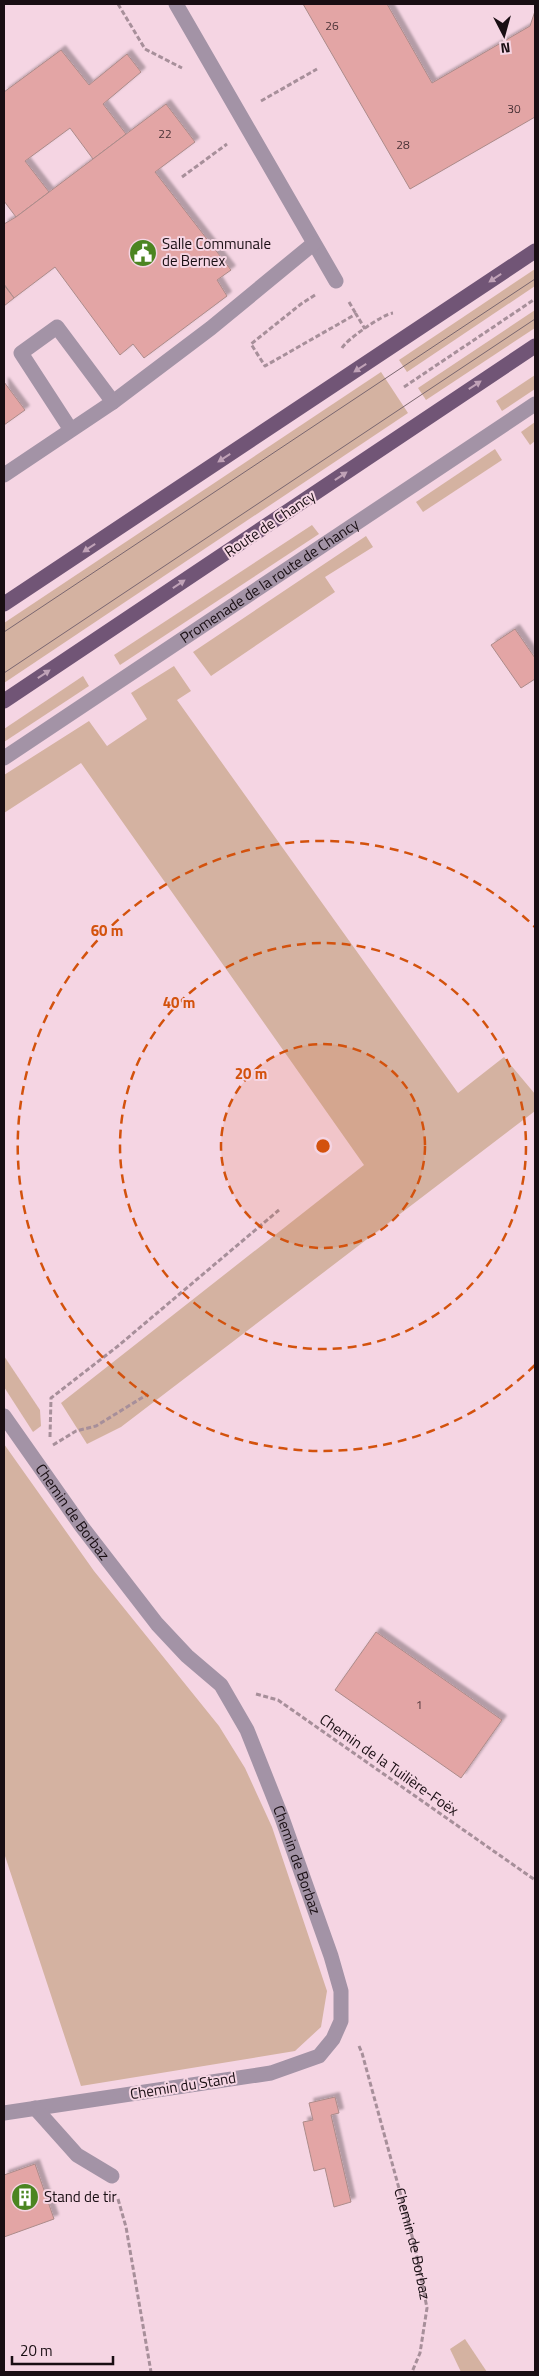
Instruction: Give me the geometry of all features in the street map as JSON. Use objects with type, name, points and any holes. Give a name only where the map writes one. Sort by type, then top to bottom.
[{"type":"main road","points":[[4,604],[535,251]]},
{"type":"main road","name":"Route de Chancy","points":[[4,701],[535,346]]},
{"type":"street","points":[[176,4],[241,113],[336,282]]},
{"type":"street","points":[[4,475],[113,402],[211,328],[313,244]]},
{"type":"street","points":[[71,430],[21,353],[57,327],[113,402]]},
{"type":"street","name":"Promenade de la route de Chancy","points":[[4,758],[535,404]]},
{"type":"street","name":"Chemin de Borbaz","points":[[4,1416],[82,1527],[157,1624],[187,1656],[222,1685],[247,1730],[282,1818],[328,1947],[341,1992],[341,2021]]},
{"type":"street","name":"Chemin du Stand","points":[[4,2113],[271,2073],[318,2056],[333,2040],[341,2021]]},
{"type":"street","points":[[35,2108],[77,2154],[112,2176]]},
{"type":"path","points":[[118,4],[145,49],[188,71]]},
{"type":"path","points":[[182,177],[235,138],[225,122],[317,69]]},
{"type":"path","points":[[336,282],[300,304],[252,344],[265,366],[356,314],[366,329]]},
{"type":"path","points":[[404,387],[535,299]]},
{"type":"path","points":[[148,1394],[96,1426],[76,1431],[50,1446],[51,1398],[118,1346],[278,1210]]},
{"type":"path","name":"Chemin de la Tuilière-Foëx","points":[[222,1685],[278,1700],[535,1880]]},
{"type":"path","name":"Chemin de Borbaz","points":[[341,2021],[354,2036],[362,2054],[415,2247],[428,2308],[420,2353],[412,2372]]},
{"type":"path","points":[[112,2176],[126,2227],[151,2372]]},
{"type":"shaded area","points":[[535,269],[535,286],[407,372],[399,360]]},
{"type":"shaded area","points":[[535,310],[535,328],[426,400],[418,388]]},
{"type":"shaded area","points":[[381,372],[408,413],[4,683],[4,623]]},
{"type":"shaded area","points":[[535,375],[535,389],[502,411],[496,401]]},
{"type":"shaded area","points":[[535,422],[535,441],[530,445],[521,432]]},
{"type":"shaded area","points":[[495,449],[502,460],[423,512],[416,502]]},
{"type":"shaded area","points":[[312,525],[319,534],[120,665],[114,655]]},
{"type":"shaded area","points":[[366,536],[373,547],[325,577],[335,592],[211,676],[193,652]]},
{"type":"shaded area","points":[[174,666],[191,691],[177,700],[458,1093],[504,1057],[535,1094],[535,1111],[121,1427],[87,1444],[61,1403],[364,1165],[81,763],[4,813],[4,775],[89,721],[107,746],[147,719],[131,693]]},
{"type":"shaded area","points":[[83,676],[89,686],[4,742],[4,729]]},
{"type":"shaded area","points":[[4,1356],[40,1410],[41,1426],[33,1432],[4,1387]]},
{"type":"shaded area","points":[[4,1444],[94,1571],[219,1726],[245,1768],[272,1827],[327,1991],[321,2027],[295,2051],[81,2086],[4,1853]]},
{"type":"shaded area","points":[[465,2339],[487,2372],[461,2372],[450,2349]]},
{"type":"building","points":[[303,4],[387,4],[432,83],[530,26],[535,11],[535,117],[410,189]]},
{"type":"building","points":[[61,50],[89,85],[127,54],[141,72],[103,104],[126,134],[93,159],[70,128],[25,161],[49,192],[16,217],[4,201],[4,92]]},
{"type":"building","points":[[166,104],[195,142],[155,172],[231,270],[217,280],[227,296],[144,358],[133,344],[120,355],[55,267],[14,298],[4,284],[4,224],[16,217]]},
{"type":"building","points":[[4,285],[14,298],[4,306]]},
{"type":"building","points":[[4,382],[25,410],[4,425]]},
{"type":"building","points":[[515,629],[535,658],[535,679],[521,688],[491,645]]},
{"type":"building","points":[[376,1632],[502,1720],[461,1778],[335,1690]]},
{"type":"building","points":[[335,2097],[339,2113],[331,2115],[351,2202],[334,2207],[325,2168],[314,2171],[303,2122],[313,2120],[309,2103]]},
{"type":"building","name":"Stand de tir","points":[[35,2164],[54,2219],[4,2237],[4,2175]]},
{"type":"tram line","points":[[4,632],[535,279]]},
{"type":"tram line","points":[[4,673],[535,319]]},
{"type":"place","name":"Salle Communale de Bernex","points":[[143,253]]},
{"type":"place","name":"Stand de tir","points":[[25,2197]]}]
